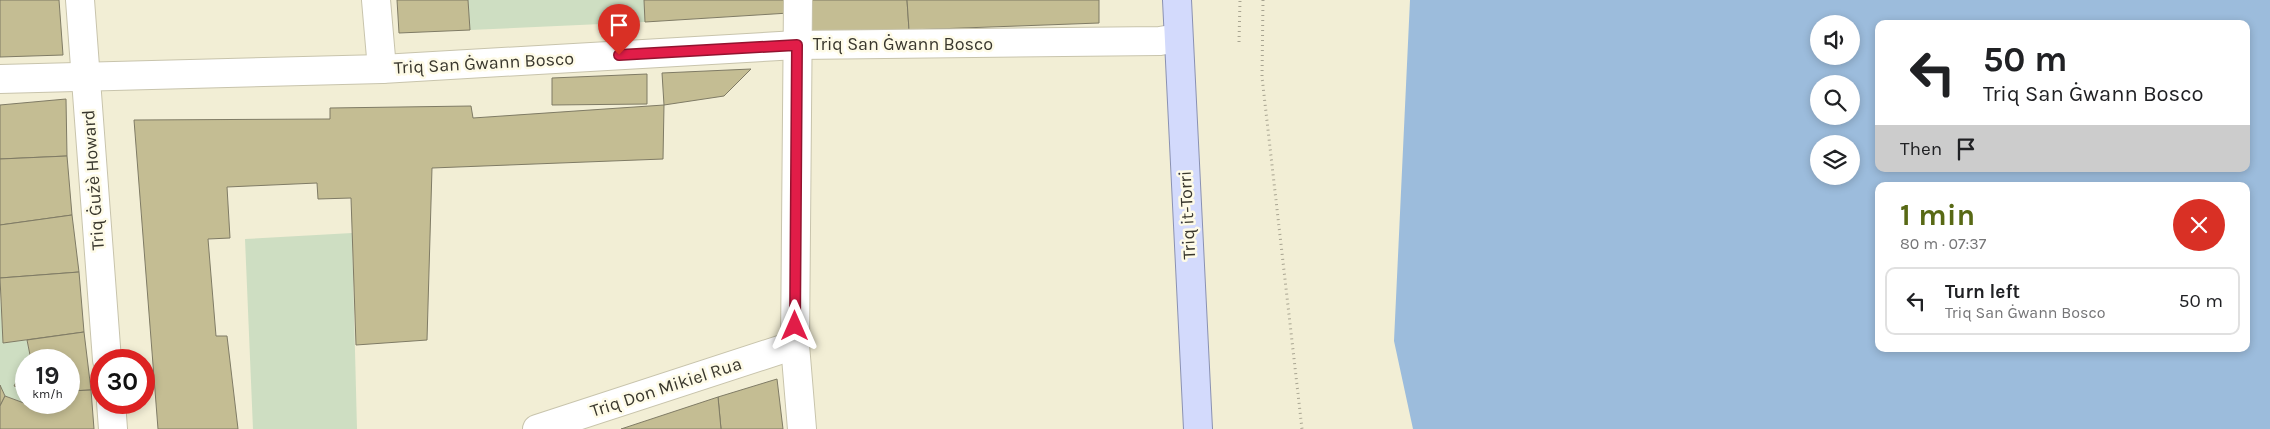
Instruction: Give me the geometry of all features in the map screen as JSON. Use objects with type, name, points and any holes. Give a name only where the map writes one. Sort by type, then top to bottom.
[{"type":"main road","name":"Triq it-Torri","points":[[1177,0],[1177,38],[1198,429]]},
{"type":"street","name":"Triq Ġużè Howard","points":[[80,0],[106,349]]},
{"type":"street","points":[[376,0],[382,69]]},
{"type":"street","points":[[798,0],[794,345],[802,429]]},
{"type":"street","name":"Triq San Ġwann Bosco","points":[[0,78],[382,69],[797,45],[1160,42],[1177,38]]},
{"type":"street","name":"Triq Don Mikiel Rua","points":[[537,429],[794,345]]},
{"type":"street","points":[[111,414],[112,429]]},
{"type":"path","points":[[1238,42],[1240,0]]},
{"type":"path","points":[[1263,0],[1262,77],[1302,429]]},
{"type":"green space","points":[[468,0],[644,0],[645,22],[470,30]]},
{"type":"green space","points":[[352,233],[357,429],[253,429],[245,239]]},
{"type":"green space","points":[[0,293],[3,343],[27,340],[29,349],[15,349],[15,400],[5,396],[0,385]]},
{"type":"water","points":[[1410,0],[2270,0],[2270,429],[1413,429],[1394,341]]},
{"type":"building","points":[[0,0],[59,0],[63,55],[0,57]]},
{"type":"building","points":[[397,0],[468,0],[470,30],[399,33]]},
{"type":"building","points":[[644,0],[790,0],[789,13],[645,22]]},
{"type":"building","points":[[811,0],[907,0],[909,30],[811,32]]},
{"type":"building","points":[[907,0],[1099,0],[1099,23],[909,30]]},
{"type":"building","points":[[751,69],[724,96],[664,105],[662,73]]},
{"type":"building","points":[[647,74],[647,104],[552,105],[552,78]]},
{"type":"building","points":[[66,99],[67,156],[0,159],[0,105]]},
{"type":"building","points":[[664,105],[663,159],[432,168],[427,340],[356,345],[351,198],[318,199],[317,183],[227,187],[230,238],[208,239],[216,336],[227,336],[238,429],[158,429],[155,390],[155,349],[152,349],[134,120],[330,119],[330,108],[471,106],[473,118]]},
{"type":"building","points":[[67,156],[72,215],[0,225],[0,159]]},
{"type":"building","points":[[72,215],[79,272],[0,278],[0,225]]},
{"type":"building","points":[[79,272],[84,332],[3,343],[0,278]]},
{"type":"building","points":[[84,332],[90,390],[80,390],[80,349],[29,349],[27,340]]},
{"type":"building","points":[[777,379],[783,429],[721,429],[718,397]]},
{"type":"building","points":[[0,385],[5,396],[0,406]]},
{"type":"building","points":[[80,390],[90,390],[90,414],[93,414],[94,429],[0,429],[0,406],[5,396],[15,400],[15,414],[80,414]]},
{"type":"building","points":[[718,397],[721,429],[621,429]]},
{"type":"route","points":[[619,55],[797,45],[795,326]]}]
